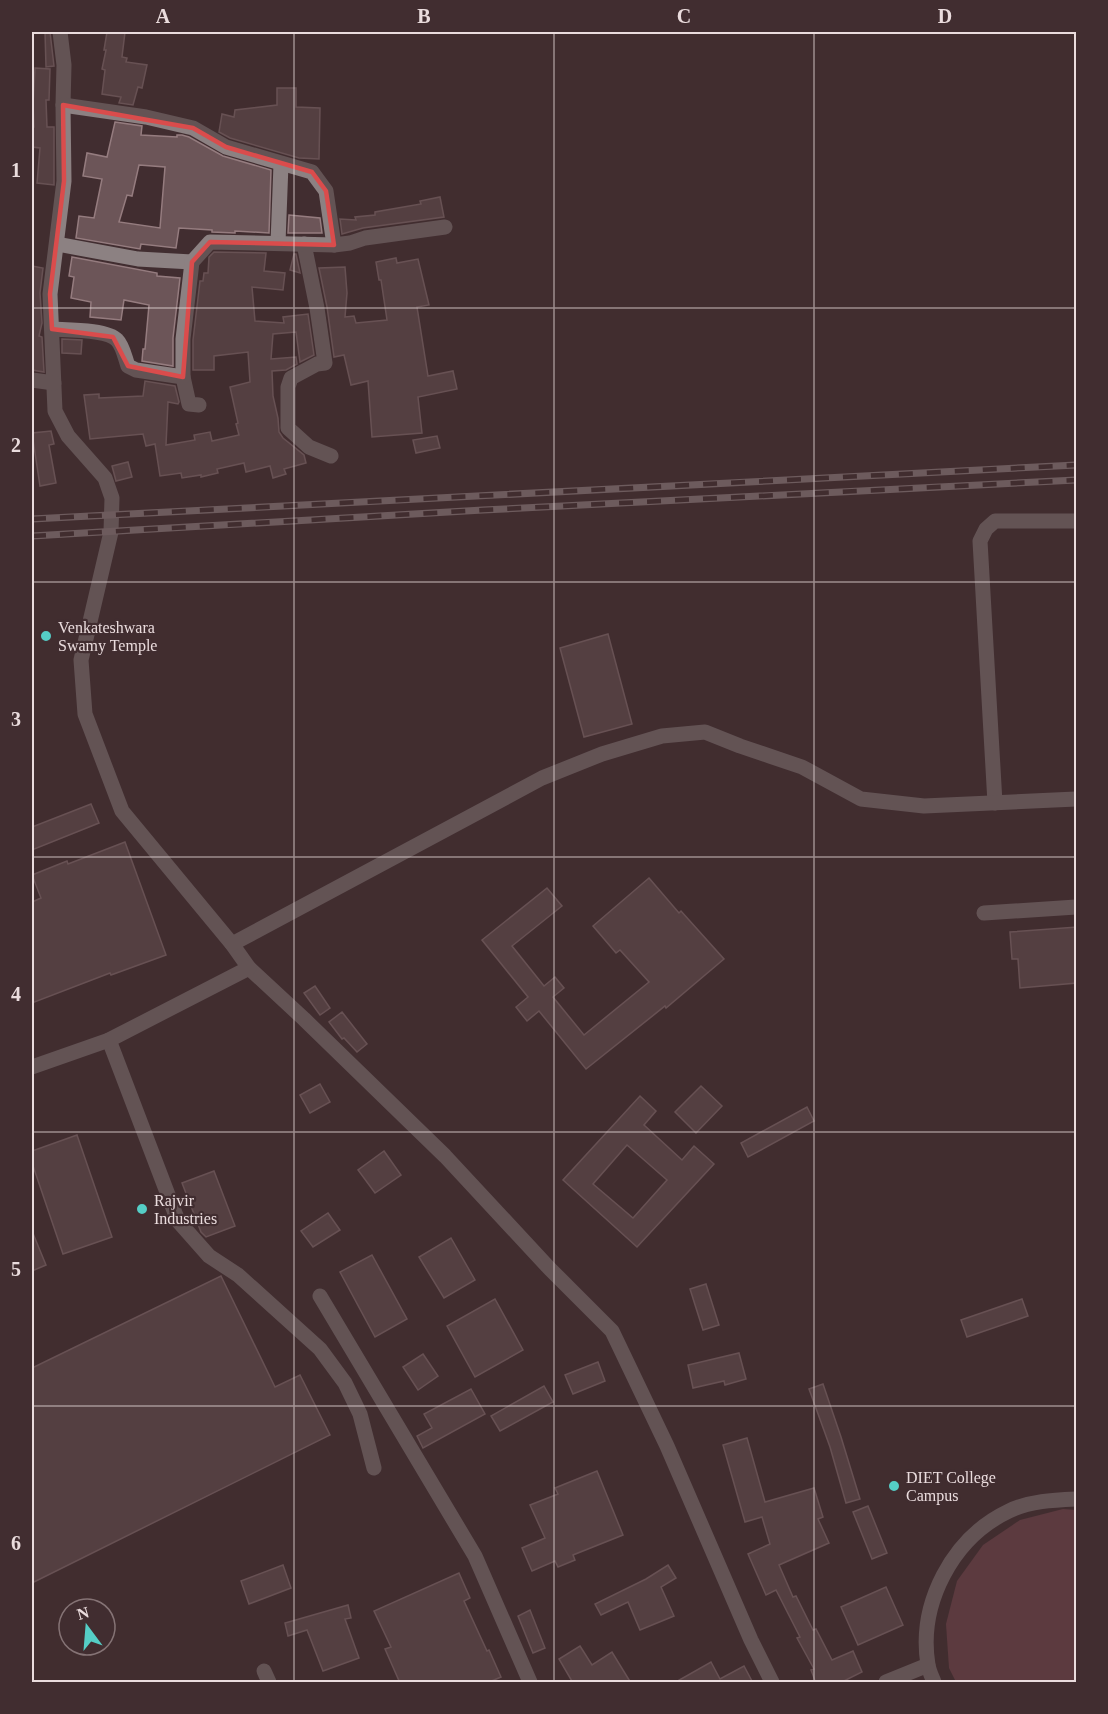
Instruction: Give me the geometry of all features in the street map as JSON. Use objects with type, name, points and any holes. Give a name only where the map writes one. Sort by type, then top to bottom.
[{"type":"street","points":[[60,32],[64,65],[64,181],[50,294],[55,411],[68,436],[105,478],[112,498],[111,532],[81,660],[85,714],[122,811],[232,944],[249,968],[304,1018],[445,1156],[550,1269],[612,1331],[667,1446],[751,1641],[772,1683]]},
{"type":"street","points":[[63,105],[146,117],[194,128],[226,147],[312,172],[326,191],[334,245]]},
{"type":"street","points":[[278,243],[281,164]]},
{"type":"street","points":[[199,405],[189,405],[183,377],[183,339],[192,262],[210,242],[334,245],[365,238],[445,227]]},
{"type":"street","points":[[57,244],[138,259],[192,262]]},
{"type":"street","points":[[304,244],[326,363],[317,364],[291,378],[288,387],[288,428],[309,447],[332,456]]},
{"type":"street","points":[[52,329],[102,333],[113,337],[119,341],[128,366],[136,370],[183,377]]},
{"type":"street","points":[[32,380],[54,383]]},
{"type":"street","points":[[995,803],[980,541],[986,529],[995,521],[1077,521]]},
{"type":"street","points":[[232,944],[542,778],[602,754],[662,736],[705,732],[802,767],[861,799],[924,806],[1077,799]]},
{"type":"street","points":[[984,913],[1077,907]]},
{"type":"street","points":[[32,1067],[109,1040],[249,968]]},
{"type":"street","points":[[109,1040],[178,1221],[209,1256],[238,1275],[320,1349],[345,1383],[360,1414],[374,1468]]},
{"type":"street","points":[[320,1296],[475,1556],[530,1683]]},
{"type":"street","points":[[934,1683],[928,1665],[927,1628],[935,1592],[952,1559],[977,1531],[1009,1511],[1044,1500],[1077,1499]]},
{"type":"street","points":[[885,1683],[928,1665]]},
{"type":"highlighted area","points":[[63,105],[193,128],[226,147],[312,172],[326,191],[334,245],[210,242],[192,262],[183,377],[128,366],[113,337],[52,329],[50,294],[64,181]]},
{"type":"shaded area","points":[[1063,1509],[1076,1510],[1076,1682],[956,1682],[949,1668],[946,1624],[957,1581],[983,1545],[1020,1520]]},
{"type":"building","points":[[45,32],[50,32],[54,66],[46,67]]},
{"type":"building","points":[[107,32],[125,32],[122,57],[127,58],[126,62],[147,65],[142,88],[138,87],[133,105],[119,103],[121,97],[102,94],[105,70],[102,69]]},
{"type":"building","points":[[35,68],[50,69],[49,100],[46,100],[47,127],[54,127],[54,185],[37,183],[40,148],[32,147]]},
{"type":"building","points":[[277,88],[296,88],[296,107],[320,108],[319,159],[299,158],[230,138],[219,132],[222,114],[234,117],[235,110],[277,105]]},
{"type":"building","points":[[115,122],[142,126],[141,135],[189,137],[223,156],[271,170],[269,233],[212,232],[212,230],[179,228],[176,248],[141,244],[140,249],[76,238],[79,216],[94,218],[102,179],[83,176],[87,153],[107,157]],"holes":[[[139,165],[165,167],[160,228],[119,222],[127,195],[132,196]]]},
{"type":"building","points":[[440,197],[444,217],[363,228],[342,234],[340,219],[356,220],[355,217],[375,215],[375,212],[421,204],[420,201]]},
{"type":"building","points":[[289,215],[320,218],[322,233],[288,233]]},
{"type":"building","points":[[214,252],[266,253],[264,271],[285,273],[283,290],[252,287],[255,321],[284,323],[283,317],[308,314],[314,355],[300,362],[296,332],[273,334],[271,359],[296,357],[297,364],[286,370],[272,371],[273,396],[279,432],[304,455],[306,463],[284,469],[286,474],[273,478],[270,466],[246,472],[244,463],[217,469],[218,473],[201,477],[201,475],[182,478],[181,473],[160,476],[155,444],[146,446],[143,434],[90,439],[84,395],[99,394],[99,398],[143,396],[145,381],[175,386],[179,402],[178,404],[168,402],[166,445],[195,440],[194,435],[210,432],[212,441],[239,435],[230,387],[250,382],[248,352],[214,356],[214,370],[193,370],[193,340],[200,281],[203,281],[204,273],[208,273],[209,257]]},
{"type":"building","points":[[294,254],[296,254],[300,273],[290,270]]},
{"type":"building","points":[[72,257],[157,273],[157,276],[180,278],[173,338],[173,366],[142,361],[149,305],[124,300],[121,320],[90,317],[91,302],[71,298],[74,277],[69,276]]},
{"type":"building","points":[[396,258],[397,263],[418,259],[429,305],[417,307],[428,376],[453,371],[457,389],[418,397],[422,433],[372,437],[368,381],[351,385],[344,355],[334,357],[319,268],[345,267],[347,293],[345,317],[354,316],[356,323],[387,320],[376,262]]},
{"type":"building","points":[[32,266],[43,268],[40,293],[42,323],[39,336],[42,337],[44,372],[32,370]]},
{"type":"building","points":[[62,339],[82,340],[81,354],[62,353]]},
{"type":"building","points":[[51,431],[54,444],[49,445],[56,483],[40,486],[32,433]]},
{"type":"building","points":[[437,436],[440,448],[416,453],[413,440]]},
{"type":"building","points":[[128,462],[132,477],[116,481],[112,466]]},
{"type":"building","points":[[608,634],[632,724],[584,737],[560,648]]},
{"type":"building","points":[[91,804],[99,823],[32,850],[32,827]]},
{"type":"building","points":[[125,842],[166,955],[111,975],[110,973],[32,1003],[32,902],[41,898],[32,875]]},
{"type":"building","points":[[649,878],[724,959],[666,1008],[665,1006],[586,1069],[539,1011],[527,1021],[516,1007],[528,997],[482,940],[547,888],[562,906],[512,946],[544,986],[555,977],[564,988],[553,997],[584,1035],[649,982],[620,950],[616,953],[593,926]]},
{"type":"building","points":[[1077,927],[1077,983],[1020,988],[1018,959],[1012,959],[1010,932]]},
{"type":"building","points":[[315,986],[330,1008],[320,1015],[304,993]]},
{"type":"building","points":[[342,1012],[367,1044],[357,1052],[344,1038],[342,1039],[329,1022]]},
{"type":"building","points":[[320,1084],[330,1102],[310,1113],[300,1095]]},
{"type":"building","points":[[701,1086],[722,1106],[696,1133],[675,1112]]},
{"type":"building","points":[[640,1096],[656,1111],[644,1125],[682,1160],[694,1146],[714,1164],[637,1247],[563,1180]],"holes":[[[627,1145],[667,1180],[633,1218],[593,1184]]]},
{"type":"building","points":[[807,1107],[814,1121],[748,1157],[741,1143]]},
{"type":"building","points":[[77,1135],[112,1237],[63,1254],[32,1163],[32,1151]]},
{"type":"building","points":[[384,1151],[401,1175],[375,1193],[358,1170]]},
{"type":"building","points":[[214,1171],[235,1226],[206,1237],[201,1232],[182,1183]]},
{"type":"building","points":[[328,1213],[340,1230],[313,1247],[301,1231]]},
{"type":"building","points":[[32,1231],[46,1265],[32,1271]]},
{"type":"building","points":[[451,1238],[475,1280],[444,1298],[419,1257]]},
{"type":"building","points":[[372,1255],[407,1319],[375,1337],[340,1272]]},
{"type":"building","points":[[221,1276],[275,1387],[300,1375],[330,1435],[32,1583],[32,1368]]},
{"type":"building","points":[[706,1284],[719,1325],[703,1330],[690,1289]]},
{"type":"building","points":[[495,1299],[523,1350],[475,1377],[447,1326]]},
{"type":"building","points":[[1022,1299],[1028,1316],[967,1337],[961,1320]]},
{"type":"building","points":[[739,1353],[746,1379],[725,1385],[724,1381],[693,1388],[688,1365]]},
{"type":"building","points":[[423,1354],[438,1376],[418,1390],[403,1367]]},
{"type":"building","points":[[598,1362],[605,1381],[573,1394],[565,1375]]},
{"type":"building","points":[[823,1384],[860,1499],[846,1503],[830,1447],[809,1389]]},
{"type":"building","points":[[544,1386],[553,1402],[500,1431],[491,1416]]},
{"type":"building","points":[[471,1389],[485,1414],[423,1448],[417,1436],[432,1428],[424,1414]]},
{"type":"building","points":[[747,1438],[765,1502],[814,1488],[823,1517],[818,1519],[829,1543],[779,1565],[793,1597],[796,1596],[813,1630],[816,1629],[832,1660],[853,1651],[862,1672],[840,1683],[816,1683],[811,1670],[814,1669],[797,1638],[800,1637],[776,1590],[766,1595],[748,1554],[770,1544],[762,1517],[745,1522],[723,1445]]},
{"type":"building","points":[[597,1471],[623,1535],[573,1555],[575,1560],[558,1567],[555,1561],[532,1571],[522,1548],[545,1538],[530,1505],[558,1494],[555,1488]]},
{"type":"building","points":[[868,1506],[887,1553],[872,1559],[853,1512]]},
{"type":"building","points":[[283,1565],[291,1588],[249,1604],[241,1581]]},
{"type":"building","points":[[668,1565],[676,1578],[661,1587],[674,1616],[640,1630],[628,1602],[601,1615],[595,1604],[646,1579]]},
{"type":"building","points":[[459,1573],[470,1598],[464,1601],[501,1677],[487,1683],[400,1683],[385,1649],[391,1647],[374,1611]]},
{"type":"building","points":[[886,1587],[903,1625],[858,1645],[841,1607]]},
{"type":"building","points":[[348,1605],[351,1618],[345,1619],[359,1658],[323,1671],[307,1630],[288,1636],[285,1623]]},
{"type":"building","points":[[530,1610],[545,1648],[533,1653],[518,1616]]},
{"type":"building","points":[[580,1646],[592,1665],[612,1652],[631,1683],[573,1683],[559,1659]]},
{"type":"building","points":[[711,1662],[720,1679],[744,1666],[753,1683],[674,1683]]},
{"type":"railway","points":[[32,519],[1076,465]]},
{"type":"railway","points":[[32,536],[483,510],[1076,480]]},
{"type":"place","name":"Venkateshwara Swamy Temple","points":[[46,636]]},
{"type":"place","name":"Rajvir Industries","points":[[142,1209]]},
{"type":"place","name":"DIET College Campus","points":[[894,1486]]}]
